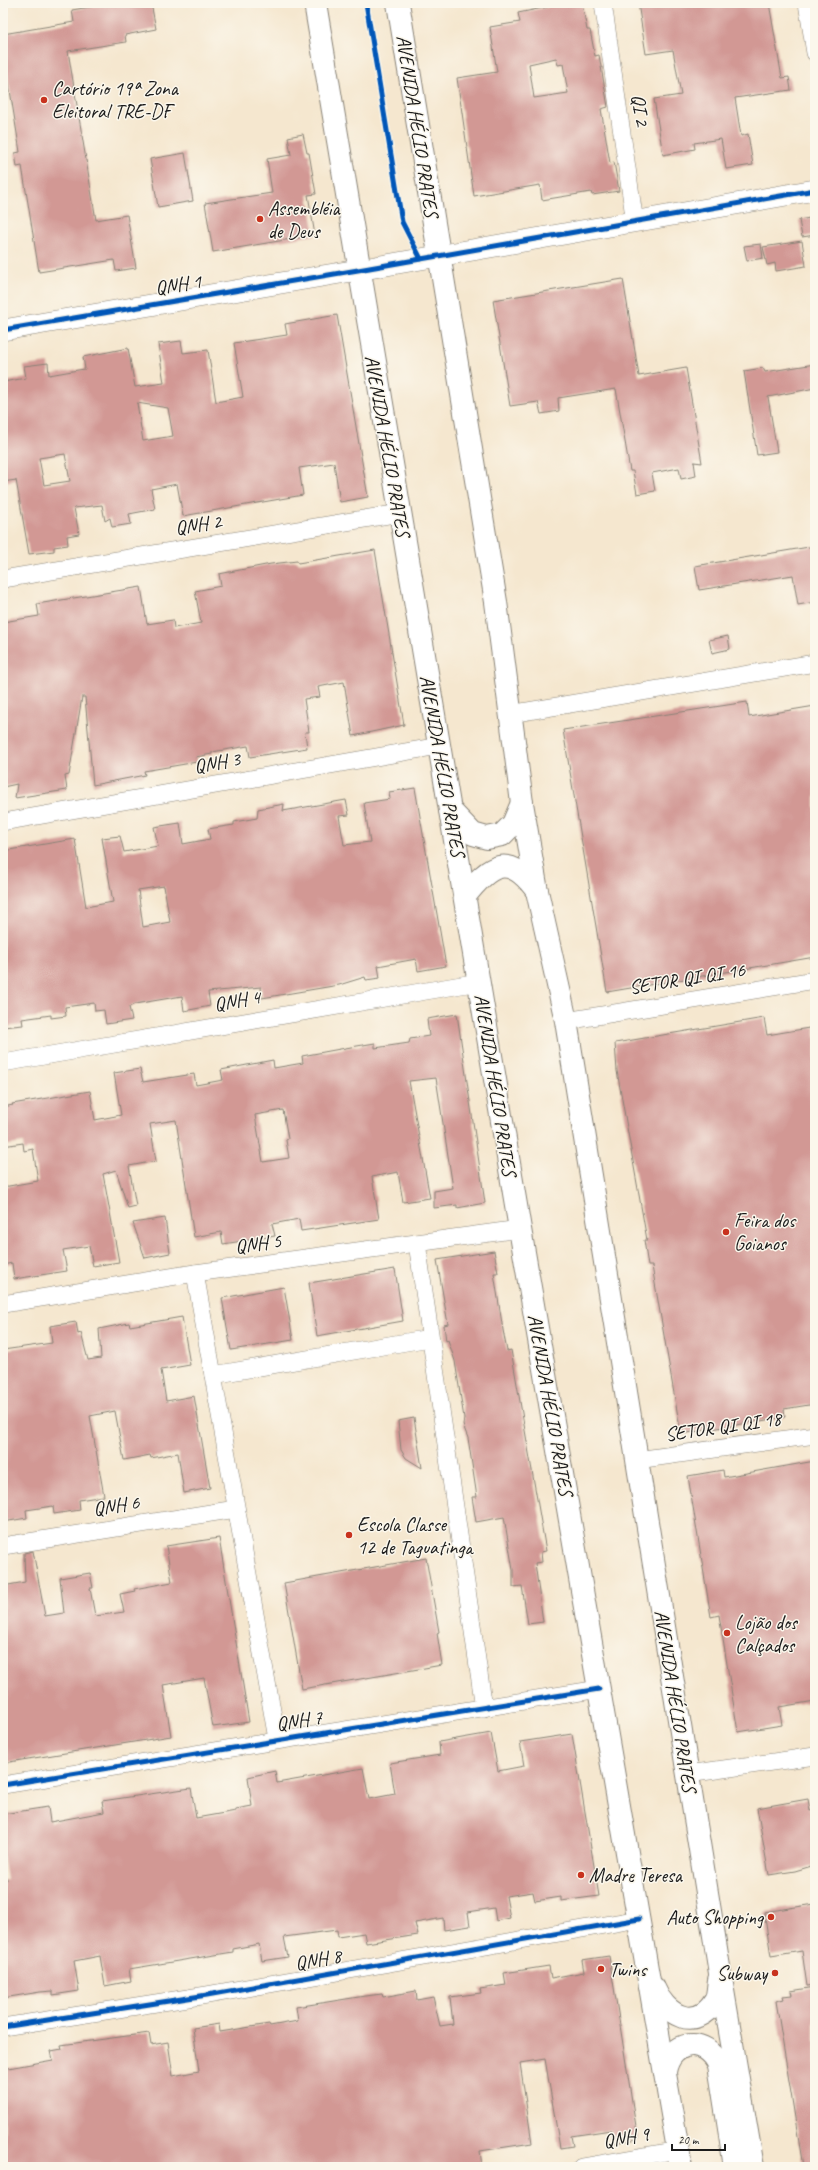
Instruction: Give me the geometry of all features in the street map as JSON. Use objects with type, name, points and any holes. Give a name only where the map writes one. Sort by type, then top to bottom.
[{"type":"main road","name":"AVENIDA HÉLIO PRATES","points":[[315,3],[358,270],[465,896],[520,1229],[680,2159]]},
{"type":"main road","name":"AVENIDA HÉLIO PRATES","points":[[398,3],[496,602],[522,803],[537,891],[566,1020],[720,1973],[753,2167]]},
{"type":"main road","points":[[450,810],[473,834],[487,838],[502,835],[513,824],[522,803]]},
{"type":"main road","points":[[465,896],[479,878],[489,870],[501,867],[516,870],[526,876],[537,891]]},
{"type":"main road","points":[[648,1972],[659,2000],[668,2010],[681,2017],[695,2017],[706,2011],[716,2001],[720,1973]]},
{"type":"main road","points":[[665,2072],[670,2057],[675,2051],[690,2045],[705,2048],[716,2058],[719,2065],[735,2167]]},
{"type":"street","name":"QI 2","points":[[604,3],[635,223]]},
{"type":"street","points":[[807,3],[815,53]]},
{"type":"street","name":"QNH 1","points":[[3,330],[635,223],[815,190]]},
{"type":"street","name":"QNH 2","points":[[3,579],[400,513]]},
{"type":"street","points":[[510,714],[815,663]]},
{"type":"street","name":"QNH 3","points":[[3,822],[439,746]]},
{"type":"street","name":"SETOR QI QI 16","points":[[566,1020],[815,980]]},
{"type":"street","name":"QNH 4","points":[[3,1063],[479,982]]},
{"type":"street","name":"QNH 5","points":[[3,1304],[195,1273],[520,1229]]},
{"type":"street","points":[[417,1243],[484,1708]]},
{"type":"street","points":[[195,1273],[277,1739]]},
{"type":"street","points":[[213,1375],[430,1338]]},
{"type":"street","name":"SETOR QI QI 18","points":[[637,1460],[815,1435]]},
{"type":"street","name":"QNH 6","points":[[3,1546],[236,1509]]},
{"type":"street","name":"QNH 7","points":[[3,1785],[277,1739],[599,1689]]},
{"type":"street","points":[[688,1774],[815,1756]]},
{"type":"street","name":"QNH 8","points":[[3,2027],[207,1994],[639,1919]]},
{"type":"street","name":"QNH 9","points":[[582,2167],[680,2159]]},
{"type":"building","name":"Cartório 19ª Zona Eleitoral TRE-DF","points":[[113,3],[151,3],[156,29],[125,35],[126,42],[68,51],[96,220],[127,215],[136,268],[116,271],[114,260],[39,272],[22,166],[17,167],[15,153],[20,152],[3,47],[3,34],[74,22],[72,10]]},
{"type":"building","points":[[547,3],[582,3],[587,30],[590,30],[595,56],[599,55],[608,107],[601,109],[610,163],[614,162],[619,191],[592,195],[591,192],[542,200],[540,185],[474,196],[457,78],[497,72],[490,27],[520,22],[518,13],[548,7]],"holes":[[[556,58],[558,65],[563,64],[568,93],[534,98],[529,64]]]},
{"type":"building","points":[[638,3],[769,3],[782,78],[789,77],[791,90],[735,98],[741,136],[748,134],[753,165],[726,169],[721,139],[694,143],[695,149],[663,155],[654,99],[681,95],[673,50],[646,54]]},
{"type":"building","name":"Assembléia de Deus","points":[[303,134],[307,153],[309,153],[316,194],[308,195],[315,235],[213,252],[205,203],[272,193],[267,159],[291,155],[288,137]]},
{"type":"building","points":[[185,153],[193,201],[158,207],[150,159]]},
{"type":"building","points":[[815,217],[815,235],[802,237],[799,220]]},
{"type":"building","points":[[802,241],[806,266],[776,271],[775,263],[767,265],[763,247]]},
{"type":"building","points":[[761,244],[763,258],[747,261],[744,246]]},
{"type":"building","points":[[623,279],[639,376],[686,368],[702,463],[694,462],[696,476],[681,479],[679,468],[652,473],[655,491],[637,494],[633,471],[630,471],[616,389],[558,398],[559,411],[541,414],[538,402],[510,406],[493,300]]},
{"type":"building","points":[[337,315],[368,497],[340,502],[334,463],[299,468],[303,495],[183,516],[177,484],[151,489],[155,509],[129,514],[131,524],[112,527],[110,518],[105,521],[102,505],[74,508],[79,534],[67,536],[68,545],[54,547],[54,551],[29,554],[16,480],[3,482],[3,382],[26,378],[24,366],[48,363],[49,375],[85,369],[83,357],[128,348],[135,387],[164,383],[158,344],[181,341],[183,353],[208,350],[216,402],[243,397],[234,343],[287,335],[285,324]],"holes":[[[137,403],[168,408],[173,436],[143,441]],[[65,454],[70,481],[44,485],[39,458]]]},
{"type":"building","points":[[815,364],[815,388],[768,397],[777,452],[757,455],[744,371],[763,368],[765,372]]},
{"type":"building","points":[[815,546],[815,602],[798,605],[793,575],[699,590],[695,566]]},
{"type":"building","points":[[375,550],[404,725],[353,736],[344,682],[318,687],[320,697],[304,699],[309,732],[305,732],[307,748],[250,757],[248,746],[212,752],[212,754],[196,757],[197,762],[144,771],[145,775],[93,785],[85,697],[82,697],[69,775],[65,776],[67,790],[15,798],[17,784],[3,787],[3,622],[39,616],[37,604],[141,587],[147,624],[173,620],[174,628],[201,623],[195,591],[221,586],[219,574],[271,564],[297,561],[298,563]]},
{"type":"building","points":[[728,636],[730,649],[712,653],[709,640]]},
{"type":"building","points":[[747,702],[749,717],[815,706],[815,957],[607,992],[563,730]]},
{"type":"building","points":[[415,788],[446,966],[418,971],[416,959],[378,966],[380,978],[366,980],[365,977],[339,985],[262,998],[261,987],[208,992],[210,1006],[184,1011],[182,996],[135,1004],[129,1007],[132,1020],[106,1024],[104,1010],[95,1011],[94,1003],[65,1007],[66,1016],[51,1018],[51,1015],[22,1019],[23,1025],[3,1027],[3,851],[75,839],[86,907],[113,902],[102,838],[120,836],[124,852],[158,846],[154,827],[180,823],[183,844],[210,839],[208,829],[234,825],[234,822],[257,818],[258,809],[284,804],[283,811],[346,800],[349,815],[339,816],[344,845],[370,842],[364,803],[390,799],[389,792]],"holes":[[[164,886],[170,922],[143,927],[138,890]]]},
{"type":"building","points":[[457,1014],[485,1203],[457,1208],[457,1205],[434,1208],[434,1191],[453,1188],[436,1078],[409,1081],[430,1198],[403,1202],[398,1172],[372,1177],[379,1219],[301,1231],[299,1219],[272,1224],[275,1236],[223,1244],[221,1232],[194,1237],[176,1120],[150,1124],[156,1161],[129,1166],[136,1206],[128,1208],[116,1170],[103,1174],[119,1262],[93,1266],[89,1246],[63,1250],[67,1271],[14,1279],[12,1263],[3,1265],[3,1187],[38,1181],[33,1149],[24,1151],[23,1143],[3,1146],[3,1107],[13,1105],[12,1104],[90,1091],[95,1120],[121,1115],[114,1073],[140,1069],[143,1082],[194,1074],[196,1085],[223,1080],[221,1070],[273,1060],[274,1068],[303,1063],[302,1056],[375,1043],[375,1048],[409,1043],[410,1039],[429,1036],[427,1019]],"holes":[[[283,1110],[288,1139],[286,1140],[289,1158],[263,1162],[255,1115]]]},
{"type":"building","points":[[764,1018],[767,1035],[815,1027],[815,1404],[784,1409],[785,1417],[681,1434],[652,1266],[648,1266],[644,1240],[647,1240],[617,1071],[615,1043]]},
{"type":"building","points":[[165,1218],[170,1253],[145,1258],[133,1223]]},
{"type":"building","points":[[494,1251],[498,1273],[494,1273],[503,1330],[507,1351],[511,1350],[546,1551],[541,1552],[542,1562],[535,1563],[543,1622],[528,1624],[522,1586],[513,1587],[513,1570],[504,1517],[476,1522],[472,1497],[477,1497],[468,1438],[463,1425],[464,1418],[455,1361],[448,1340],[446,1341],[444,1325],[448,1324],[437,1260]]},
{"type":"building","points":[[395,1269],[403,1321],[317,1336],[309,1283]]},
{"type":"building","points":[[284,1287],[293,1340],[231,1350],[222,1298]]},
{"type":"building","points":[[182,1317],[190,1365],[161,1370],[166,1401],[194,1396],[210,1488],[184,1493],[178,1453],[151,1458],[150,1455],[124,1460],[115,1411],[90,1416],[104,1496],[79,1500],[80,1510],[54,1514],[53,1506],[26,1510],[27,1518],[3,1522],[3,1390],[6,1390],[3,1372],[3,1350],[52,1343],[50,1326],[76,1322],[78,1334],[81,1333],[88,1360],[101,1358],[99,1329],[129,1323],[130,1326]]},
{"type":"building","points":[[414,1418],[422,1468],[406,1458],[401,1450],[398,1421]]},
{"type":"building","points":[[815,1461],[815,1701],[779,1707],[782,1725],[738,1732],[719,1615],[711,1617],[688,1476],[723,1470],[724,1477]]},
{"type":"building","points":[[219,1538],[249,1722],[213,1727],[204,1678],[163,1685],[171,1736],[3,1763],[3,1586],[25,1582],[24,1553],[33,1551],[45,1616],[64,1613],[60,1578],[90,1573],[93,1588],[90,1588],[95,1616],[124,1612],[120,1594],[135,1591],[134,1589],[172,1582],[166,1546]]},
{"type":"building","points":[[426,1558],[439,1632],[437,1633],[442,1665],[302,1689],[284,1583]]},
{"type":"building","points":[[491,1733],[498,1771],[524,1766],[520,1742],[572,1734],[599,1896],[561,1901],[561,1897],[535,1901],[533,1892],[506,1896],[510,1918],[496,1921],[494,1908],[468,1912],[470,1926],[444,1930],[443,1918],[415,1923],[418,1935],[366,1943],[364,1933],[338,1937],[337,1930],[284,1937],[288,1957],[262,1961],[259,1944],[233,1949],[233,1952],[129,1969],[131,1981],[105,1986],[100,1956],[74,1961],[79,1991],[53,1995],[53,1991],[40,1992],[3,1998],[3,1880],[7,1880],[3,1854],[3,1814],[48,1807],[50,1822],[104,1812],[102,1801],[191,1788],[196,1818],[236,1811],[236,1809],[252,1806],[248,1777],[275,1771],[277,1783],[363,1768],[369,1799],[395,1794],[390,1763],[440,1755],[439,1742]]},
{"type":"building","points":[[808,1799],[810,1811],[815,1810],[815,1865],[795,1871],[769,1875],[757,1808]]},
{"type":"building","points":[[815,1904],[815,1985],[807,1986],[802,1951],[771,1956],[764,1912]]},
{"type":"building","points":[[609,1956],[638,2139],[613,2143],[611,2130],[571,2136],[573,2146],[560,2148],[545,2059],[520,2063],[532,2143],[480,2151],[482,2166],[4,2167],[3,2069],[53,2060],[51,2051],[62,2049],[61,2045],[149,2033],[151,2045],[168,2042],[173,2076],[199,2071],[193,2028],[219,2024],[220,2032],[269,2024],[270,2026],[298,2021],[296,2007],[365,1996],[382,1994],[383,1997],[416,1991],[417,2000],[433,1997],[440,2026],[453,2024],[450,1997],[481,1993],[480,1989],[506,1985],[504,1973],[549,1966],[551,1978],[584,1972],[582,1960]]},
{"type":"building","points":[[815,1987],[815,2167],[803,2167],[776,2001],[784,1999],[783,1996],[792,1995],[791,1991]]},
{"type":"cycle path","points":[[366,3],[402,222],[421,259]]},
{"type":"cycle path","points":[[3,330],[815,190]]},
{"type":"cycle path","points":[[3,1785],[599,1689]]},
{"type":"cycle path","points":[[3,2027],[207,1995],[639,1919]]},
{"type":"place","name":"Cartório 19ª Zona Eleitoral TRE-DF","points":[[44,100]]},
{"type":"place","name":"Assembléia de Deus","points":[[260,219]]},
{"type":"place","name":"Feira dos Goianos","points":[[726,1232]]},
{"type":"place","name":"Escola Classe 12 de Taguatinga","points":[[349,1535]]},
{"type":"place","name":"Lojão dos Calçados","points":[[727,1633]]},
{"type":"place","name":"Madre Teresa","points":[[581,1875]]},
{"type":"place","name":"Auto Shopping","points":[[771,1917]]},
{"type":"place","name":"Twins","points":[[601,1969]]},
{"type":"place","name":"Subway","points":[[775,1973]]}]
